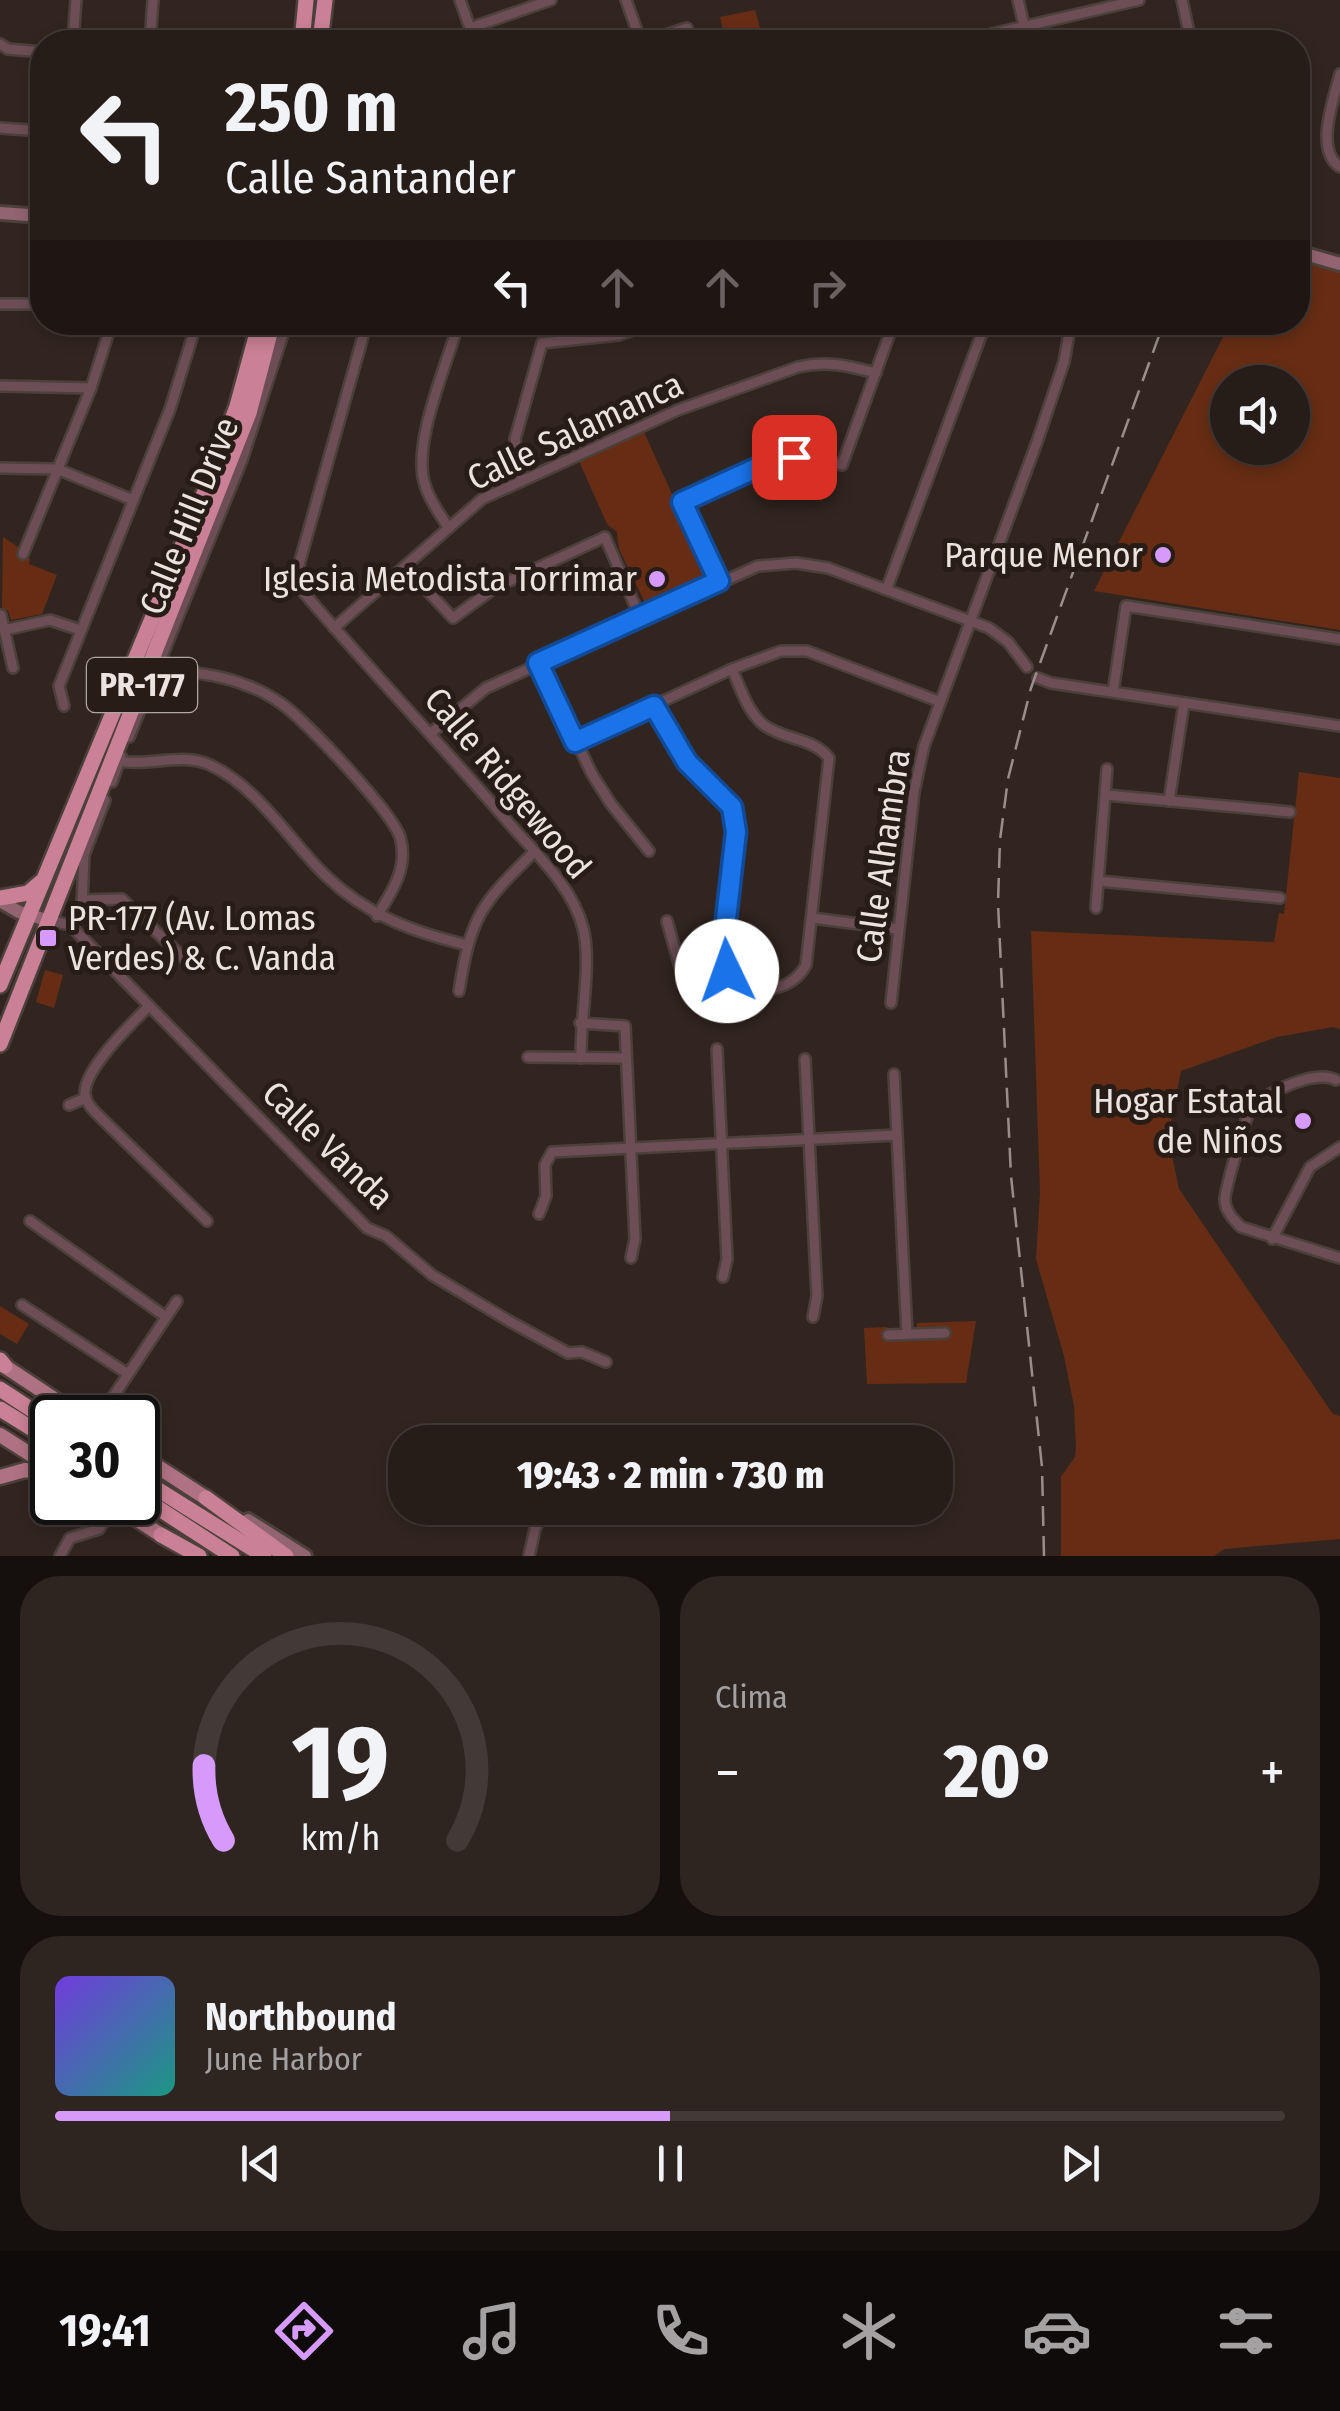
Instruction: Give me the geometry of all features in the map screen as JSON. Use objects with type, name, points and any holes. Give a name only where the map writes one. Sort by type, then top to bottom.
[{"type":"highway","points":[[303,30],[306,0]]},
{"type":"highway","points":[[321,30],[325,0]]},
{"type":"highway","name":"PR-177","points":[[0,986],[210,479],[237,406],[256,335]]},
{"type":"highway","name":"PR-177","points":[[0,1044],[249,413],[270,335]]},
{"type":"highway","points":[[1,903],[28,893],[46,875]]},
{"type":"highway","points":[[0,1389],[30,1409]]},
{"type":"highway","points":[[0,1408],[30,1427]]},
{"type":"highway","points":[[160,1490],[264,1556]]},
{"type":"highway","points":[[206,1498],[286,1556]]},
{"type":"highway","points":[[160,1510],[232,1556]]},
{"type":"highway","points":[[162,1535],[199,1556]]},
{"type":"main road","points":[[0,213],[30,215]]},
{"type":"main road","points":[[1310,255],[1340,264]]},
{"type":"main road","points":[[1,903],[47,920]]},
{"type":"main road","points":[[2,1363],[49,1395]]},
{"type":"main road","points":[[0,1435],[30,1456]]},
{"type":"main road","points":[[160,1468],[305,1556]]},
{"type":"main road","points":[[0,1477],[30,1470]]},
{"type":"main road","points":[[146,1525],[188,1556]]},
{"type":"street","points":[[74,30],[76,0]]},
{"type":"street","points":[[151,30],[153,0]]},
{"type":"street","points":[[460,0],[470,28],[551,0]]},
{"type":"street","points":[[626,0],[637,30]]},
{"type":"street","points":[[1018,0],[1025,30]]},
{"type":"street","points":[[1008,30],[1139,0]]},
{"type":"street","points":[[1182,0],[1188,30]]},
{"type":"street","points":[[681,30],[687,28]]},
{"type":"street","points":[[0,44],[8,49],[30,51]]},
{"type":"street","points":[[1340,77],[1326,144],[1333,162],[1340,167]]},
{"type":"street","points":[[0,128],[30,130]]},
{"type":"street","points":[[0,304],[30,304]]},
{"type":"street","points":[[23,554],[91,388],[108,335]]},
{"type":"street","points":[[64,706],[59,686],[170,409],[193,335]]},
{"type":"street","name":"Calle Hill Drive","points":[[112,782],[258,419],[283,335]]},
{"type":"street","name":"Calle Ridgewood","points":[[363,335],[298,568],[299,587],[431,733],[577,908],[584,931],[581,1058]]},
{"type":"street","points":[[448,527],[424,484],[422,458],[455,335]]},
{"type":"street","points":[[521,480],[515,439],[542,344],[619,335]]},
{"type":"street","points":[[719,581],[682,502],[772,461],[817,457],[842,465],[890,335]]},
{"type":"street","points":[[888,588],[981,335]]},
{"type":"street","name":"Calle Alhambra","points":[[890,1002],[914,792],[924,746],[1038,442],[1069,335]]},
{"type":"street","name":"Calle Salamanca","points":[[334,628],[482,499],[521,480],[678,410],[798,367],[836,363],[876,374]]},
{"type":"street","points":[[0,386],[91,388]]},
{"type":"street","points":[[0,468],[58,469],[134,500]]},
{"type":"street","points":[[405,567],[453,618],[496,587],[605,537],[640,617]]},
{"type":"street","points":[[431,733],[478,693],[758,566],[796,563],[828,568],[888,588],[989,628],[1008,642],[1027,667]]},
{"type":"street","points":[[1113,692],[1126,606],[1340,639]]},
{"type":"street","points":[[1,615],[13,668]]},
{"type":"street","points":[[4,630],[58,620],[80,630]]},
{"type":"street","points":[[575,742],[772,652],[807,651],[938,702]]},
{"type":"street","points":[[538,663],[610,804],[648,851]]},
{"type":"street","points":[[157,668],[229,678],[280,702],[308,726],[390,818],[400,837],[402,867],[377,916]]},
{"type":"street","points":[[654,706],[687,762],[732,807],[736,832],[722,954],[727,971],[751,987],[774,989],[792,984],[806,965],[829,758],[819,748],[765,726],[747,702],[732,669]]},
{"type":"street","points":[[1038,678],[1340,726]]},
{"type":"street","points":[[1169,801],[1184,703]]},
{"type":"street","points":[[119,761],[207,763],[247,791],[328,878],[377,916],[414,932],[466,946]]},
{"type":"street","points":[[1096,908],[1108,770]]},
{"type":"street","points":[[1106,795],[1290,812]]},
{"type":"street","points":[[47,920],[70,925],[79,914],[84,855],[106,800]]},
{"type":"street","points":[[459,992],[466,946],[475,920],[490,895],[534,852]]},
{"type":"street","points":[[1098,881],[1280,898]]},
{"type":"street","points":[[82,895],[96,901],[122,899],[194,968]]},
{"type":"street","points":[[812,918],[898,929]]},
{"type":"street","points":[[667,921],[683,978],[699,984],[727,971]]},
{"type":"street","name":"Calle Vanda","points":[[70,925],[366,1228],[386,1236],[432,1275],[509,1321],[568,1353],[582,1352],[606,1362]]},
{"type":"street","points":[[150,1006],[127,1027],[91,1074],[86,1098],[96,1113],[206,1221]]},
{"type":"street","points":[[580,1022],[625,1026],[635,1239],[632,1258]]},
{"type":"street","points":[[717,1049],[727,1259],[723,1278]]},
{"type":"street","points":[[528,1057],[626,1058]]},
{"type":"street","points":[[805,1059],[817,1296],[813,1317]]},
{"type":"street","points":[[894,1074],[907,1334]]},
{"type":"street","points":[[1336,1080],[1322,1076],[1284,1086],[1252,1107],[1225,1198],[1241,1227],[1340,1258]]},
{"type":"street","points":[[69,1105],[86,1098]]},
{"type":"street","points":[[540,1214],[546,1196],[545,1165],[552,1152],[897,1135]]},
{"type":"street","points":[[1272,1239],[1310,1167],[1340,1147]]},
{"type":"street","points":[[30,1222],[166,1317]]},
{"type":"street","points":[[114,1395],[176,1302]]},
{"type":"street","points":[[22,1305],[128,1374]]},
{"type":"street","points":[[888,1335],[945,1332]]},
{"type":"street","points":[[60,1556],[74,1535],[102,1525]]},
{"type":"street","points":[[529,1556],[537,1525]]},
{"type":"shaded area","points":[[755,10],[761,30],[723,30],[720,17]]},
{"type":"shaded area","points":[[1310,264],[1340,272],[1340,630],[1094,591],[1224,335],[1310,335]]},
{"type":"shaded area","points":[[644,432],[708,574],[646,605],[619,549],[617,532],[607,524],[579,461]]},
{"type":"shaded area","points":[[3,537],[18,547],[17,554],[30,559],[29,564],[57,575],[42,614],[11,620],[8,610],[2,611]]},
{"type":"shaded area","points":[[1299,772],[1340,778],[1340,1029],[1277,1037],[1181,1071],[1168,1137],[1179,1189],[1333,1414],[1340,1416],[1340,1539],[1224,1549],[1214,1556],[1061,1556],[1061,1477],[1075,1457],[1074,1406],[1036,1259],[1040,1192],[1031,931],[1274,942],[1279,913],[1284,914]]},
{"type":"shaded area","points":[[45,970],[63,975],[54,1008],[36,1002]]},
{"type":"shaded area","points":[[0,1306],[29,1324],[17,1344],[0,1334]]},
{"type":"shaded area","points":[[976,1321],[966,1383],[867,1384],[864,1328],[887,1327],[888,1340],[916,1339],[917,1323]]},
{"type":"railway","points":[[1044,1556],[1042,1467],[1011,1176],[998,903],[1000,840],[1008,779],[1031,688],[1159,335]]},
{"type":"place","name":"Parque Menor","points":[[1163,555]]},
{"type":"place","name":"Iglesia Metodista Torrimar","points":[[657,579]]},
{"type":"place","name":"PR-177 (Av. Lomas Verdes) & C. Vanda","points":[[48,938]]},
{"type":"place","name":"Hogar Estatal de Niños","points":[[1303,1121]]},
{"type":"route","points":[[727,971],[722,954],[736,832],[732,807],[687,762],[654,706],[575,742],[538,663],[719,581],[682,502],[772,461],[794,457]]}]
